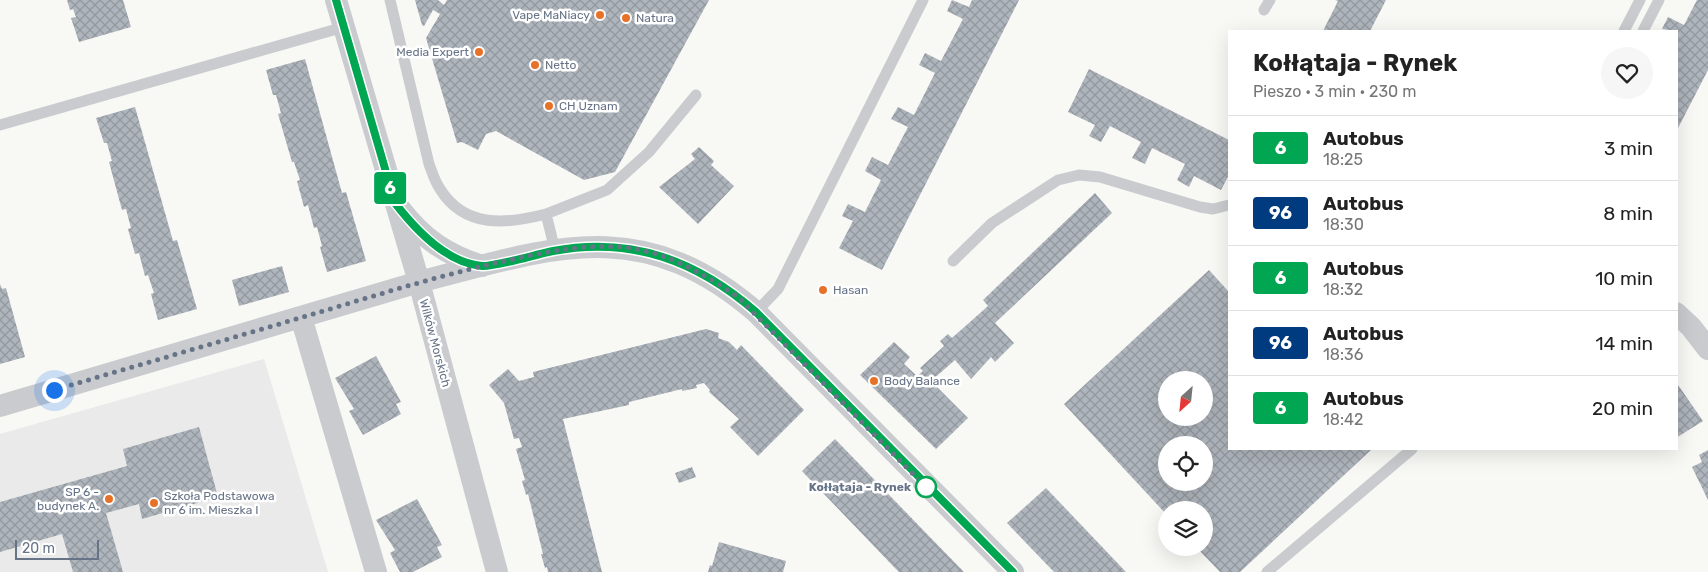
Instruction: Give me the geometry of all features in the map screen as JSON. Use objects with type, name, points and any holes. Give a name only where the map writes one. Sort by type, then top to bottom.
[{"type":"street","name":"Wilków Morskich","points":[[336,0],[419,282],[497,572]]},
{"type":"street","points":[[395,203],[415,229],[436,246],[458,258],[482,266]]},
{"type":"street","points":[[0,406],[419,282],[482,266],[555,250],[596,246],[645,251],[677,261],[716,282],[756,312],[1013,572]]},
{"type":"street","points":[[301,317],[376,572]]},
{"type":"street","points":[[1681,320],[1708,349]]},
{"type":"lane","points":[[390,0],[429,164],[440,189],[454,205],[469,215],[488,221],[514,222],[546,214],[606,190],[649,152],[696,95]]},
{"type":"lane","points":[[756,312],[778,289],[923,0]]},
{"type":"lane","points":[[1625,30],[1640,0]]},
{"type":"lane","points":[[1644,30],[1659,0]]},
{"type":"lane","points":[[0,125],[344,26]]},
{"type":"lane","points":[[953,262],[992,223],[1058,180],[1079,175],[1100,177],[1200,207],[1213,209],[1228,205]]},
{"type":"lane","points":[[546,214],[555,250]]},
{"type":"lane","points":[[1267,572],[1411,450]]},
{"type":"shaded area","name":"Szkoła Podstawowa nr 6 im. Mieszka I","points":[[264,359],[328,572],[0,572],[0,434]]},
{"type":"building","points":[[67,0],[123,0],[131,27],[79,42],[71,18],[76,17],[73,9],[70,10]]},
{"type":"building","name":"CH Uznam","points":[[415,0],[438,0],[444,5],[447,0],[709,0],[615,172],[584,180],[496,131],[486,134],[478,150],[462,142],[457,143],[426,38],[440,14],[433,10],[424,26],[422,25]]},
{"type":"building","points":[[952,0],[969,7],[972,0],[1019,0],[882,270],[839,248],[853,221],[842,216],[848,204],[865,212],[881,180],[865,171],[872,157],[888,165],[908,127],[891,119],[898,107],[914,115],[935,73],[919,65],[925,53],[941,61],[963,19],[947,11]]},
{"type":"building","points":[[1335,0],[1386,0],[1371,30],[1324,30],[1338,1]]},
{"type":"building","points":[[1697,0],[1708,0],[1708,70],[1678,128],[1678,30],[1662,29],[1668,17],[1684,25]]},
{"type":"building","points":[[305,59],[342,193],[346,192],[366,261],[327,272],[317,227],[314,228],[308,205],[304,207],[297,181],[300,180],[294,162],[292,162],[278,114],[281,113],[276,95],[273,95],[266,70]]},
{"type":"building","points":[[1089,69],[1228,139],[1228,177],[1221,190],[1194,176],[1189,187],[1177,180],[1185,164],[1152,148],[1145,164],[1132,158],[1141,142],[1110,126],[1101,142],[1089,136],[1095,125],[1068,112]]},
{"type":"building","points":[[135,107],[173,241],[177,240],[197,309],[158,320],[151,294],[154,293],[148,275],[145,276],[139,253],[135,254],[128,229],[131,228],[126,209],[122,210],[109,162],[112,161],[107,143],[104,143],[96,118]]},
{"type":"building","points":[[699,147],[714,161],[711,165],[734,186],[698,224],[659,187],[695,159],[691,154]]},
{"type":"building","points":[[1095,193],[1112,213],[995,323],[1014,343],[995,362],[991,357],[971,379],[955,360],[931,381],[968,418],[936,449],[860,375],[894,342],[910,357],[904,364],[917,376],[923,371],[920,368],[944,346],[940,341],[948,334],[952,338],[988,306],[983,300]]},
{"type":"building","points":[[282,266],[289,292],[239,306],[232,280]]},
{"type":"building","points":[[1209,270],[1228,291],[1228,450],[1371,450],[1240,572],[1220,572],[1205,556],[1213,556],[1213,501],[1158,501],[1158,505],[1064,404]]},
{"type":"building","points":[[0,284],[2,289],[6,288],[25,357],[0,364]]},
{"type":"building","points":[[706,329],[719,333],[718,338],[729,342],[737,350],[741,345],[804,410],[758,456],[730,427],[739,419],[709,392],[710,390],[704,383],[696,385],[697,388],[682,391],[682,389],[629,402],[629,405],[563,419],[602,572],[548,572],[541,554],[543,554],[528,494],[526,495],[522,481],[525,480],[516,449],[522,447],[519,438],[514,439],[504,403],[489,385],[508,369],[519,381],[534,377],[533,372]]},
{"type":"building","points":[[376,356],[401,402],[396,404],[401,414],[363,435],[349,411],[354,409],[335,378]]},
{"type":"building","points":[[1678,385],[1703,421],[1678,437]]},
{"type":"building","name":"SP 6 - budynek A.","points":[[199,427],[218,497],[142,519],[139,504],[106,513],[123,572],[73,572],[62,534],[0,552],[0,502],[127,466],[123,449]]},
{"type":"building","points":[[835,439],[964,572],[899,572],[893,566],[802,471]]},
{"type":"building","points":[[1708,450],[1708,500],[1692,467],[1702,462],[1699,455]]},
{"type":"building","points":[[692,467],[696,477],[679,483],[675,473]]},
{"type":"building","points":[[1046,488],[1126,572],[1054,572],[1007,523]]},
{"type":"building","points":[[417,499],[442,545],[437,547],[442,557],[413,572],[400,572],[390,553],[395,550],[376,520]]},
{"type":"building","points":[[719,542],[786,561],[783,572],[708,572],[710,565],[712,566]]},
{"type":"bus line","name":"6","points":[[336,0],[395,203],[415,229],[436,246],[458,258],[482,266],[555,250],[596,246],[623,247],[645,251],[677,261],[716,282],[756,312],[935,496],[1013,572]]},
{"type":"place","name":"Vape MaNiacy","points":[[600,15]]},
{"type":"place","name":"Natura","points":[[626,18]]},
{"type":"place","name":"Media Expert","points":[[479,52]]},
{"type":"place","name":"Netto","points":[[535,65]]},
{"type":"place","name":"CH Uznam","points":[[549,106]]},
{"type":"place","name":"Hasan","points":[[823,290]]},
{"type":"place","name":"Body Balance","points":[[874,381]]},
{"type":"place","name":"Kołłątaja - Rynek","points":[[926,487]]},
{"type":"place","name":"SP 6 - budynek A.","points":[[109,499]]},
{"type":"place","name":"Szkoła Podstawowa nr 6 im. Mieszka I","points":[[154,503]]},
{"type":"route","points":[[54,390],[419,282],[482,266],[555,250],[596,246],[623,247],[645,251],[677,261],[716,282],[738,297],[756,312],[926,487]]}]
